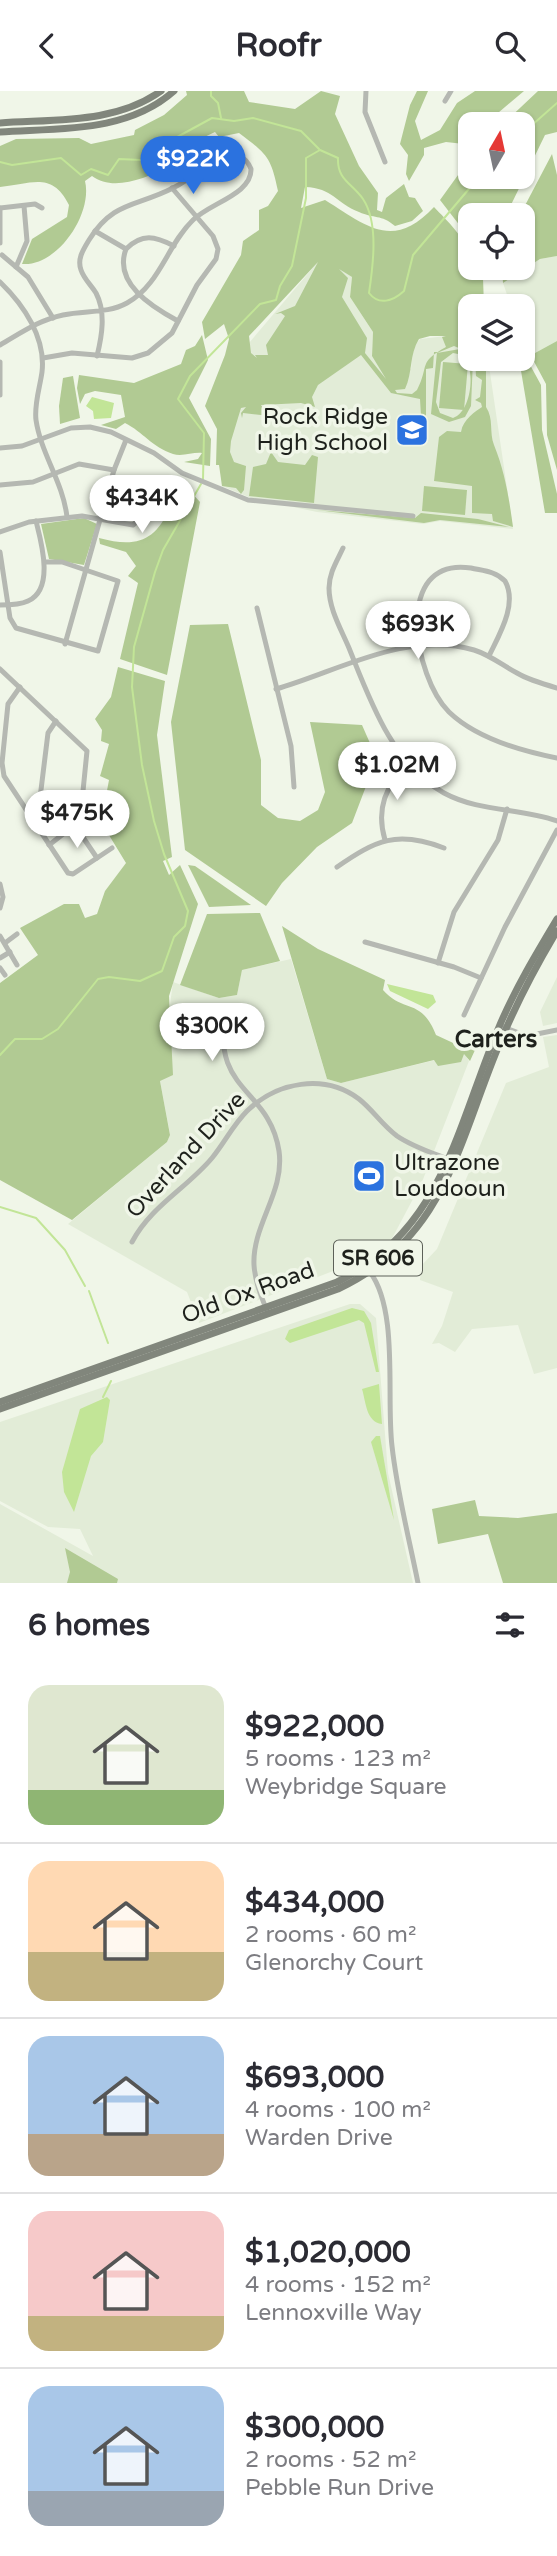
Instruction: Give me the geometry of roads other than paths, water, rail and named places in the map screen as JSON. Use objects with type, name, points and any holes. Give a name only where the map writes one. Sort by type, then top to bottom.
[{"type":"main road","points":[[0,123],[110,114],[133,107],[161,91]]},
{"type":"main road","points":[[0,132],[118,121],[150,109],[174,91]]},
{"type":"main road","name":"Old Ox Road","points":[[0,1402],[267,1310],[338,1289],[370,1272],[404,1244],[424,1221],[503,1027],[557,919]]},
{"type":"main road","name":"Old Ox Road","points":[[503,1027],[557,931]]},
{"type":"main road","name":"Old Ox Road","points":[[0,1409],[267,1310],[337,1282],[368,1266],[387,1251],[421,1212],[450,1159]]},
{"type":"street","points":[[366,91],[365,112],[385,162]]},
{"type":"street","points":[[445,101],[451,91]]},
{"type":"street","points":[[0,345],[32,326],[53,318],[101,312],[123,305],[140,295],[195,218],[209,206],[246,187],[251,177],[246,160],[235,154],[226,154],[173,188],[119,208],[106,217],[95,231],[82,251],[80,264],[98,297],[101,312],[102,336],[97,356]]},
{"type":"street","points":[[43,358],[72,353],[120,359],[148,353],[169,336],[218,254],[216,241],[173,188]]},
{"type":"street","points":[[16,267],[27,241],[24,206]]},
{"type":"street","points":[[0,243],[0,208],[42,208]]},
{"type":"street","points":[[95,231],[126,249]]},
{"type":"street","points":[[174,246],[157,238],[138,240],[126,249],[124,271],[140,295],[178,321]]},
{"type":"street","points":[[2,255],[28,277],[53,318]]},
{"type":"street","points":[[0,282],[20,305],[32,326],[43,358],[36,409],[42,438],[64,496],[66,517]]},
{"type":"street","points":[[0,362],[0,395]]},
{"type":"street","points":[[0,448],[22,446],[71,428],[90,427],[126,440],[190,476],[233,494],[264,503],[413,516]]},
{"type":"street","points":[[65,644],[114,470],[126,440]]},
{"type":"street","points":[[0,485],[33,482],[84,464],[114,470]]},
{"type":"street","points":[[0,533],[36,521],[66,517],[100,518],[126,525],[135,524],[141,518],[153,489]]},
{"type":"street","points":[[0,605],[33,598],[46,562],[36,521]]},
{"type":"street","points":[[343,548],[330,579],[330,599],[382,724],[409,765],[435,787],[454,798],[557,821]]},
{"type":"street","points":[[0,552],[11,622],[16,628],[65,644],[98,651],[118,581],[57,561],[46,562]]},
{"type":"street","points":[[489,656],[505,617],[509,589],[494,573],[460,567],[437,573],[424,588],[418,621],[420,647],[430,686],[444,707],[459,721],[480,733],[557,758]]},
{"type":"street","points":[[257,608],[291,746],[294,787]]},
{"type":"street","points":[[276,689],[384,651],[459,646],[489,656],[526,677],[557,688]]},
{"type":"street","points":[[0,669],[88,753],[82,816],[76,827],[49,845]]},
{"type":"street","points":[[20,687],[8,702],[2,743],[2,772],[69,874],[112,848]]},
{"type":"street","points":[[26,809],[40,797],[48,733],[56,721]]},
{"type":"street","points":[[385,840],[381,823],[383,800],[393,780],[409,765]]},
{"type":"street","points":[[438,963],[454,912],[496,845],[507,809]]},
{"type":"street","points":[[76,827],[97,858]]},
{"type":"street","points":[[464,1015],[557,830]]},
{"type":"street","points":[[337,867],[385,840],[410,838],[444,848]]},
{"type":"street","points":[[0,908],[1,888]]},
{"type":"street","points":[[5,943],[17,934]]},
{"type":"street","points":[[0,936],[17,965]]},
{"type":"street","points":[[365,942],[481,978]]},
{"type":"street","points":[[0,958],[10,952]]},
{"type":"street","points":[[0,968],[5,975]]},
{"type":"street","points":[[227,1008],[222,1038],[227,1066],[270,1124],[279,1156],[277,1181],[254,1253],[255,1277],[267,1310]]},
{"type":"street","points":[[503,1027],[530,1036],[557,1030]]},
{"type":"street","name":"Overland Drive","points":[[132,1242],[153,1212],[204,1167],[237,1122],[255,1104],[276,1091],[294,1085],[335,1087],[356,1097],[403,1140],[450,1159]]},
{"type":"street","points":[[370,1272],[382,1295],[388,1332],[387,1388],[391,1445],[418,1583]]},
{"type":"waterway","points":[[211,91],[211,96],[218,103],[221,118]]},
{"type":"waterway","points":[[536,122],[557,103]]},
{"type":"waterway","points":[[0,162],[12,165],[61,158],[81,175],[91,169],[108,175],[119,159],[163,161],[173,151],[168,142],[212,118],[234,121],[253,118],[301,131],[319,149]]},
{"type":"waterway","points":[[203,479],[204,433],[178,399],[190,376],[260,304],[276,300],[280,286],[292,266],[306,198],[306,158],[320,150],[338,158],[343,176],[363,199],[373,232],[369,293],[382,301],[404,291],[413,255],[469,189]]},
{"type":"waterway","points":[[0,1055],[15,1039],[42,1039],[58,1029],[98,979],[109,977],[140,981],[162,971],[174,937],[185,926],[188,911],[164,854],[154,821],[142,765],[132,687],[134,647],[155,572],[163,550],[201,484]]},
{"type":"waterway","points":[[0,1207],[36,1218],[65,1250],[85,1286]]},
{"type":"waterway","points":[[89,1291],[108,1343]]},
{"type":"waterway","points":[[103,1397],[111,1381]]},
{"type":"place","name":"Rock Ridge High School","points":[[412,430]]},
{"type":"place","name":"Ultrazone Loudooun","points":[[369,1176]]},
{"type":"district","name":"Carters","points":[[496,1039]]}]
